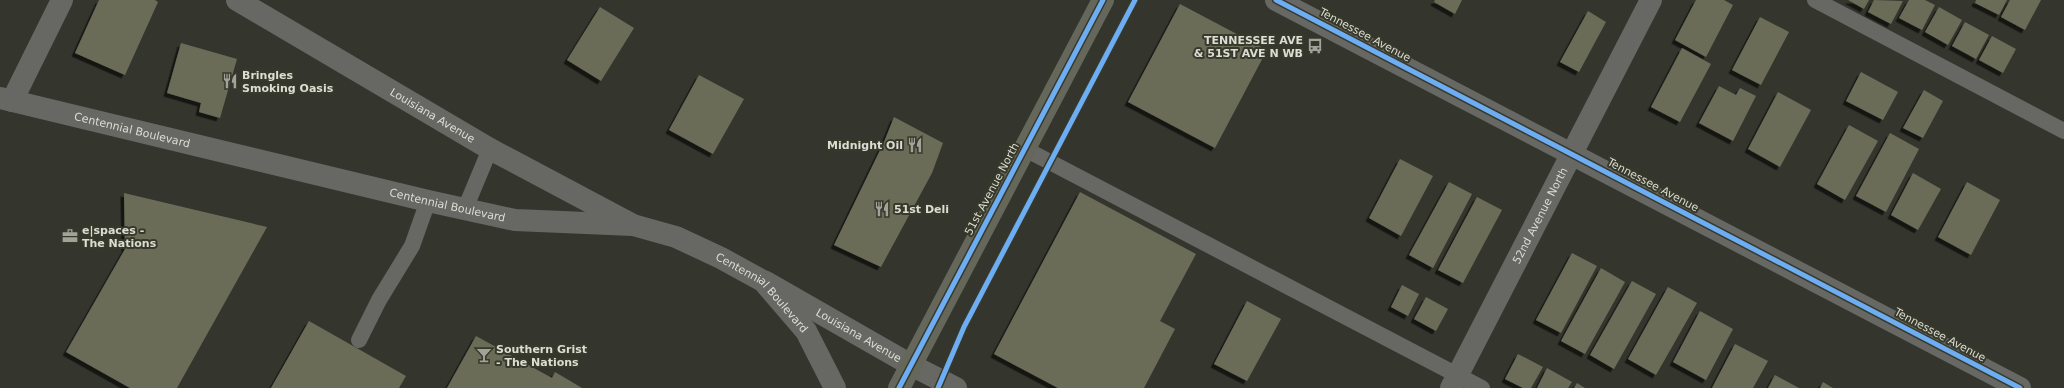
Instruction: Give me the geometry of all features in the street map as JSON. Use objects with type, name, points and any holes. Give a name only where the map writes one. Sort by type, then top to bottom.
[{"type":"main road","name":"51st Avenue North","points":[[899,388],[1103,0]]},
{"type":"street","points":[[6,99],[62,0]]},
{"type":"street","name":"Louisiana Avenue","points":[[237,0],[490,150],[633,225]]},
{"type":"street","name":"Tennessee Avenue","points":[[1276,0],[2020,388]]},
{"type":"street","name":"52nd Avenue North","points":[[1455,382],[1651,0]]},
{"type":"street","name":"Centennial Boulevard","points":[[6,99],[428,201],[515,220],[633,225],[676,237],[721,258],[763,281],[806,330],[835,388]]},
{"type":"street","name":"Louisiana Avenue","points":[[763,281],[911,365],[956,388]]},
{"type":"lane","points":[[1815,0],[2064,131]]},
{"type":"lane","points":[[1025,149],[1455,382],[1482,388]]},
{"type":"lane","points":[[465,209],[490,150]]},
{"type":"lane","points":[[359,340],[379,300],[412,246],[428,201]]},
{"type":"building","points":[[99,0],[155,0],[158,2],[125,75],[75,53]]},
{"type":"building","points":[[1435,0],[1462,0],[1455,14],[1434,2]]},
{"type":"building","points":[[1696,0],[1724,0],[1733,5],[1706,57],[1675,40]]},
{"type":"building","points":[[1848,0],[1869,0],[1864,9]]},
{"type":"building","points":[[1874,0],[1903,1],[1891,24],[1868,12]]},
{"type":"building","points":[[1909,0],[1925,0],[1935,5],[1922,30],[1899,18]]},
{"type":"building","points":[[1976,0],[2007,0],[1999,15],[1975,3]]},
{"type":"building","points":[[2010,0],[2041,0],[2025,30],[2001,17]]},
{"type":"building","points":[[1180,4],[1267,50],[1215,148],[1128,102]]},
{"type":"building","points":[[600,7],[634,28],[601,81],[567,60]]},
{"type":"building","points":[[1939,7],[1962,20],[1948,45],[1925,32]]},
{"type":"building","points":[[1588,11],[1606,22],[1579,72],[1560,62]]},
{"type":"building","points":[[1760,17],[1789,32],[1761,85],[1732,70]]},
{"type":"building","points":[[1965,22],[1989,35],[1976,59],[1952,46]]},
{"type":"building","points":[[1992,36],[2016,49],[2003,73],[1979,60]]},
{"type":"building","points":[[181,43],[237,59],[220,118],[199,112],[201,103],[167,93]]},
{"type":"building","points":[[1682,48],[1711,64],[1680,122],[1651,107]]},
{"type":"building","points":[[1861,72],[1898,92],[1883,120],[1846,101]]},
{"type":"building","points":[[699,75],[744,99],[713,154],[669,130]]},
{"type":"building","points":[[1719,86],[1736,95],[1740,88],[1756,96],[1733,141],[1699,123]]},
{"type":"building","points":[[1924,90],[1943,101],[1923,138],[1903,128]]},
{"type":"building","points":[[1778,92],[1811,110],[1780,167],[1748,149]]},
{"type":"building","name":"51st Deli","points":[[894,117],[943,143],[932,173],[881,267],[834,245],[884,142]]},
{"type":"building","points":[[1849,125],[1878,141],[1845,200],[1817,184]]},
{"type":"building","points":[[1890,133],[1919,149],[1886,212],[1856,196]]},
{"type":"building","points":[[1400,159],[1433,176],[1401,236],[1369,218]]},
{"type":"building","points":[[1913,173],[1941,189],[1918,230],[1891,215]]},
{"type":"building","points":[[1449,182],[1472,194],[1433,268],[1409,255]]},
{"type":"building","points":[[1967,182],[2000,200],[1971,255],[1938,237]]},
{"type":"building","points":[[1080,192],[1196,254],[1160,321],[1175,329],[1144,388],[1058,388],[994,354]]},
{"type":"building","points":[[124,193],[267,227],[177,388],[130,388],[66,352],[125,249]]},
{"type":"building","points":[[1477,197],[1502,210],[1463,283],[1438,270]]},
{"type":"building","points":[[1572,253],[1597,266],[1561,333],[1536,320]]},
{"type":"building","points":[[1601,268],[1625,282],[1585,354],[1561,341]]},
{"type":"building","points":[[1632,281],[1656,294],[1614,369],[1590,355]]},
{"type":"building","points":[[1402,285],[1419,294],[1408,316],[1391,307]]},
{"type":"building","points":[[1668,287],[1697,303],[1656,375],[1628,359]]},
{"type":"building","points":[[1426,297],[1448,309],[1436,331],[1414,319]]},
{"type":"building","points":[[1247,301],[1281,319],[1247,381],[1214,364]]},
{"type":"building","points":[[1700,311],[1733,329],[1706,380],[1673,362]]},
{"type":"building","points":[[309,321],[406,376],[399,388],[271,388]]},
{"type":"building","points":[[476,336],[552,378],[555,372],[582,388],[447,388]]},
{"type":"building","points":[[1735,344],[1768,361],[1753,388],[1712,388]]},
{"type":"building","points":[[1518,354],[1543,367],[1531,388],[1523,388],[1505,379]]},
{"type":"building","points":[[1547,368],[1572,382],[1568,388],[1537,388]]},
{"type":"building","points":[[1775,375],[1799,388],[1768,388]]},
{"type":"building","points":[[1823,382],[1833,388],[1820,388]]},
{"type":"building","points":[[1577,383],[1585,388],[1574,388]]},
{"type":"cycle path","points":[[899,388],[1103,0]]},
{"type":"cycle path","points":[[938,388],[964,327],[1135,0]]},
{"type":"cycle path","points":[[1276,0],[2020,388]]},
{"type":"place","name":"TENNESSEE AVE & 51ST AVE N WB","points":[[1315,46]]},
{"type":"place","name":"Bringles Smoking Oasis","points":[[230,81]]},
{"type":"place","name":"Midnight Oil","points":[[915,145]]},
{"type":"place","name":"51st Deli","points":[[882,209]]},
{"type":"place","name":"e|spaces - The Nations","points":[[70,236]]},
{"type":"place","name":"Southern Grist - The Nations","points":[[484,355]]}]
